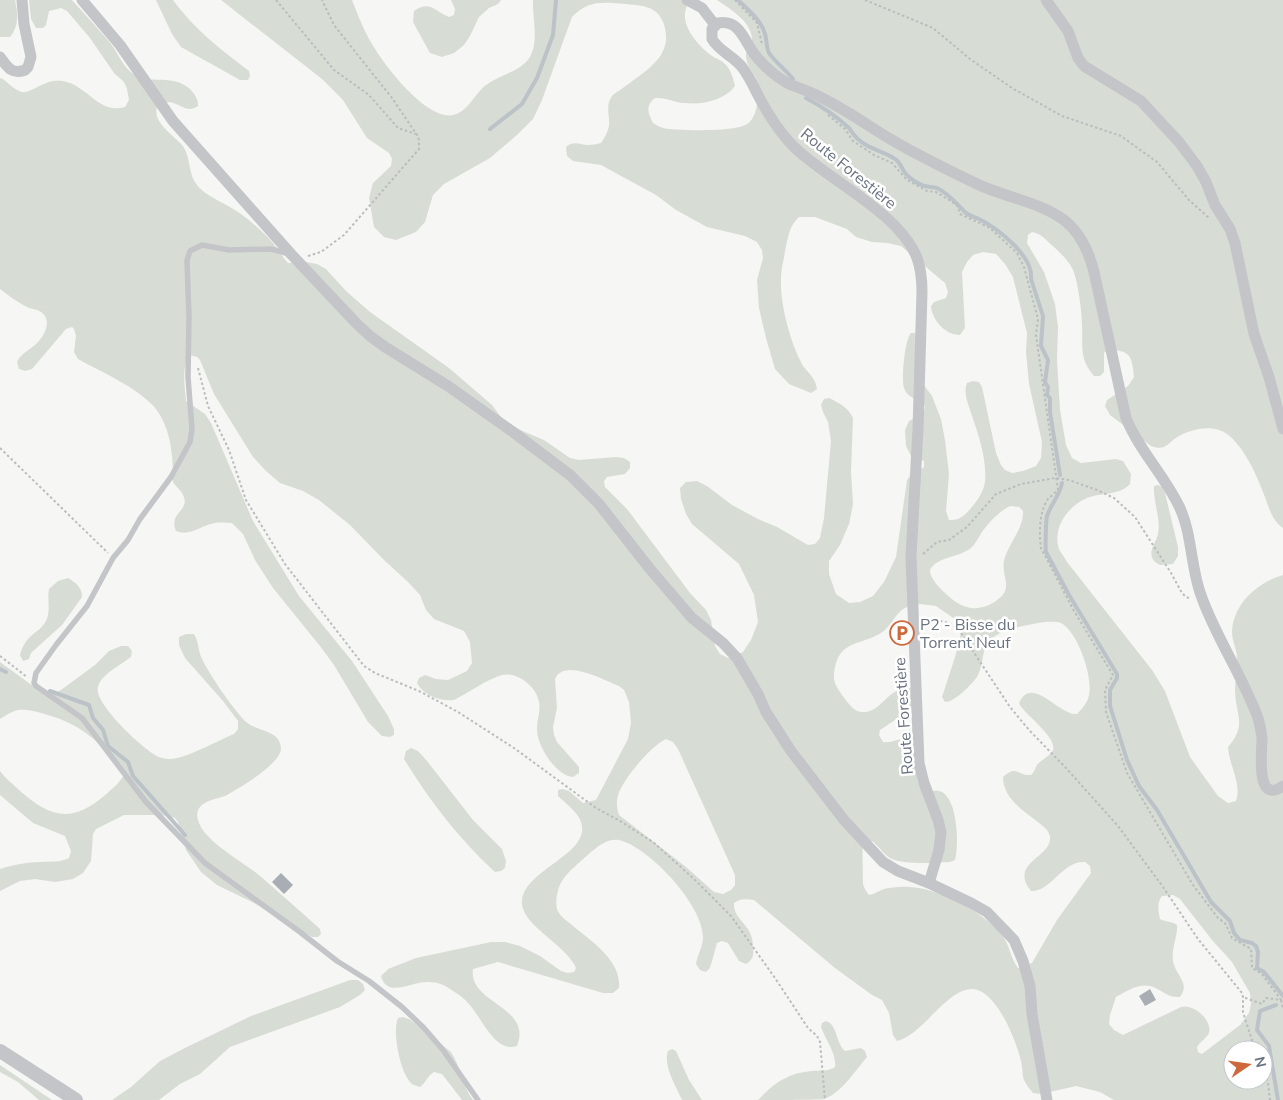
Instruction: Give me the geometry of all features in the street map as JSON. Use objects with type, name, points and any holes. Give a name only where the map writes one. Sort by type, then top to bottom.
[{"type":"street","points":[[0,57],[8,69],[17,72],[25,70],[30,62],[30,50],[24,24],[22,0]]},
{"type":"street","points":[[82,0],[120,45],[172,121],[291,254],[370,336],[448,386],[512,432],[570,476],[599,504],[650,569],[692,618],[723,643],[737,658],[766,712],[791,751],[844,820],[883,862],[898,871],[929,883],[987,912],[1014,940],[1023,961],[1030,986],[1032,1014],[1047,1100]]},
{"type":"street","points":[[687,0],[702,8],[715,25],[724,22],[734,25],[760,60],[783,80],[822,98],[929,160],[975,183],[1036,206],[1059,217],[1076,233],[1088,253],[1094,272],[1126,418],[1137,441],[1162,477],[1180,509],[1201,596],[1258,718],[1262,738],[1261,768],[1264,785],[1271,790],[1279,789],[1283,786]]},
{"type":"street","points":[[1046,0],[1068,31],[1078,58],[1084,66],[1141,102],[1179,142],[1206,182],[1215,206],[1230,229],[1235,244],[1251,324],[1283,429]]},
{"type":"street","name":"Route Forestière","points":[[715,25],[711,34],[714,42],[743,68],[781,132],[802,154],[894,225],[907,239],[918,259],[922,292],[911,564],[919,763],[924,783],[938,820],[940,832],[939,850],[929,883]]},
{"type":"street","points":[[0,1051],[76,1100]]},
{"type":"lane","points":[[291,254],[271,249],[229,250],[202,245],[190,251],[187,260],[188,360],[192,430],[190,442],[171,477],[113,558],[87,606],[56,645],[33,680],[36,686],[82,718],[146,802],[205,863],[300,932],[336,961],[369,981],[424,1028],[443,1050],[478,1100]]},
{"type":"path","points":[[276,0],[334,70],[369,95],[398,128],[417,135]]},
{"type":"path","points":[[291,254],[313,255],[321,252],[344,235],[419,149],[417,135],[392,98],[334,25],[322,0]]},
{"type":"path","points":[[865,0],[933,28],[970,59],[1012,88],[1062,116],[1121,136],[1157,162],[1189,200],[1210,219]]},
{"type":"path","points":[[1006,242],[1017,253],[1024,267],[1038,319],[1036,335],[1058,490],[1048,499],[1042,515],[1041,548],[1074,611],[1113,674],[1105,690],[1106,712],[1128,774],[1193,885],[1218,918],[1225,923],[1232,938],[1250,949],[1252,968],[1262,974],[1281,1000],[1283,1009]]},
{"type":"path","points":[[188,360],[194,363],[199,371],[208,406],[229,450],[246,500],[285,564],[364,666],[375,673],[432,698],[514,748],[596,808],[639,832],[720,903],[741,928],[808,1028],[819,1038],[825,1100]]},
{"type":"path","points":[[0,448],[113,558]]},
{"type":"path","points":[[911,564],[937,542],[949,540],[967,527],[996,494],[1021,484],[1055,478],[1069,480],[1114,498],[1135,517],[1182,593],[1186,597],[1191,598],[1201,596]]},
{"type":"path","points":[[914,625],[938,620],[952,624],[964,634],[1010,708],[1118,826],[1198,939],[1230,978],[1243,997],[1243,1012],[1253,1040]]},
{"type":"path","points":[[0,656],[26,677],[33,680]]},
{"type":"path","points":[[1243,997],[1262,1004],[1266,998],[1281,1000]]},
{"type":"shaded area","points":[[0,0],[15,0],[17,20],[15,29],[10,37],[0,37]]},
{"type":"shaded area","points":[[29,0],[72,0],[102,33],[131,72],[141,78],[176,81],[190,89],[196,97],[198,106],[187,109],[166,102],[157,106],[158,118],[186,151],[192,176],[197,185],[206,193],[236,210],[253,224],[272,242],[288,263],[306,262],[317,264],[326,269],[346,291],[370,312],[449,368],[492,405],[504,421],[544,440],[570,458],[579,460],[615,457],[624,458],[630,462],[630,468],[625,474],[607,477],[604,481],[605,487],[627,509],[690,593],[706,610],[711,620],[715,646],[720,654],[728,658],[743,652],[751,640],[758,622],[754,595],[739,564],[692,524],[681,499],[680,488],[686,482],[697,481],[707,486],[732,505],[758,519],[777,527],[808,545],[815,544],[820,538],[824,518],[831,441],[828,422],[821,405],[824,399],[829,398],[846,408],[853,418],[851,472],[853,504],[849,524],[840,545],[829,561],[829,574],[836,594],[849,603],[860,602],[873,596],[884,582],[896,557],[907,480],[924,467],[924,461],[911,456],[906,446],[905,430],[909,421],[923,414],[925,407],[923,402],[909,396],[905,391],[903,383],[904,359],[911,333],[915,333],[917,337],[924,385],[932,396],[941,419],[949,474],[946,511],[949,520],[959,518],[969,511],[980,495],[985,481],[985,464],[981,446],[966,398],[967,383],[979,382],[982,387],[996,453],[1005,470],[1012,473],[1036,466],[1041,458],[1042,442],[1029,384],[1026,352],[1027,333],[1013,277],[1005,264],[996,254],[983,252],[973,255],[967,262],[962,272],[965,328],[960,335],[954,334],[940,326],[931,306],[934,302],[946,298],[948,292],[945,283],[901,246],[872,242],[856,237],[847,229],[815,217],[799,217],[793,224],[788,237],[781,271],[781,288],[786,320],[792,341],[802,364],[816,384],[817,389],[811,393],[789,384],[775,369],[759,308],[757,280],[763,258],[762,250],[757,242],[745,236],[707,227],[676,210],[656,195],[601,165],[573,161],[567,156],[566,147],[572,144],[588,145],[601,143],[609,128],[608,107],[612,96],[652,66],[658,59],[666,43],[666,33],[663,22],[657,13],[647,7],[610,3],[596,3],[578,11],[572,17],[542,100],[533,119],[490,158],[444,184],[433,195],[425,222],[416,232],[396,240],[384,237],[374,227],[369,198],[373,183],[391,166],[392,159],[389,153],[367,138],[343,100],[322,79],[221,0],[352,0],[373,45],[404,86],[429,108],[442,114],[453,115],[463,110],[486,85],[512,72],[527,61],[532,53],[535,36],[533,0],[691,0],[686,7],[685,15],[689,31],[706,51],[727,66],[735,86],[726,95],[706,102],[681,103],[663,98],[655,98],[648,110],[653,123],[659,127],[719,130],[741,127],[750,121],[755,113],[759,89],[746,57],[752,41],[751,33],[739,16],[717,0],[1283,0],[1283,528],[1279,525],[1268,507],[1256,475],[1246,456],[1240,447],[1226,434],[1209,428],[1199,429],[1177,437],[1161,448],[1151,446],[1110,415],[1105,406],[1107,400],[1128,386],[1134,377],[1131,359],[1121,351],[1107,350],[1104,353],[1104,372],[1100,376],[1094,376],[1084,358],[1080,305],[1072,268],[1062,255],[1039,234],[1032,232],[1028,235],[1027,243],[1044,272],[1055,304],[1058,327],[1057,360],[1060,410],[1066,445],[1072,458],[1081,463],[1116,459],[1123,461],[1131,474],[1130,484],[1126,488],[1087,498],[1068,512],[1063,519],[1058,533],[1059,549],[1067,562],[1152,670],[1165,691],[1190,757],[1218,796],[1228,803],[1236,801],[1237,788],[1228,747],[1238,732],[1239,725],[1235,689],[1237,662],[1232,635],[1233,622],[1237,612],[1248,596],[1265,583],[1283,575],[1283,1100],[1114,1100],[1100,1092],[1076,1086],[1041,1094],[1033,1093],[1024,1080],[1022,1064],[1010,1030],[990,998],[972,989],[962,991],[953,996],[907,1037],[897,1041],[893,1035],[889,1013],[882,1000],[835,968],[754,900],[746,899],[734,903],[738,916],[751,936],[753,952],[750,961],[746,964],[739,961],[728,943],[722,941],[717,943],[710,968],[706,972],[700,970],[696,964],[703,938],[701,925],[695,910],[673,880],[659,866],[645,854],[619,840],[608,841],[598,846],[570,871],[559,887],[556,902],[562,917],[611,960],[619,978],[619,988],[613,993],[603,993],[498,962],[473,969],[474,981],[480,990],[509,1013],[516,1022],[519,1033],[517,1046],[509,1047],[495,1039],[466,1001],[444,986],[422,982],[394,988],[384,983],[381,976],[388,969],[416,958],[491,942],[505,942],[520,946],[540,956],[561,971],[574,972],[576,968],[571,960],[528,918],[523,910],[522,901],[526,890],[534,880],[544,870],[568,853],[577,843],[582,833],[581,822],[574,811],[558,796],[558,790],[569,791],[583,803],[596,800],[628,739],[631,723],[629,702],[624,690],[619,686],[581,671],[566,670],[559,673],[555,679],[557,708],[553,727],[554,735],[557,742],[579,767],[579,773],[573,777],[554,766],[543,751],[537,725],[540,709],[539,702],[534,691],[520,678],[508,674],[496,677],[454,700],[438,699],[423,691],[417,683],[419,678],[425,675],[436,679],[448,680],[467,671],[472,663],[470,642],[464,631],[434,619],[426,610],[420,595],[350,525],[319,500],[303,491],[280,483],[266,471],[253,457],[214,394],[200,360],[190,355],[185,365],[184,384],[186,401],[205,414],[211,423],[253,521],[299,596],[352,661],[388,716],[394,729],[394,735],[390,737],[382,736],[368,722],[334,665],[273,588],[255,560],[243,534],[232,523],[210,524],[186,533],[176,531],[175,520],[185,500],[173,482],[172,456],[167,431],[154,407],[145,398],[123,383],[78,359],[74,352],[76,336],[72,327],[66,329],[32,369],[25,371],[19,369],[17,362],[23,354],[40,340],[47,324],[45,316],[41,312],[23,305],[0,289],[0,78],[23,92],[50,82],[63,81],[79,88],[108,107],[125,107],[129,100],[124,82],[114,73],[90,38],[67,11],[61,8],[49,11],[46,25],[43,28],[36,28],[31,19]],"holes":[[[1010,506],[1019,507],[1023,511],[1023,517],[1005,557],[1006,588],[1004,594],[989,605],[982,607],[973,608],[961,605],[939,587],[932,577],[931,568],[940,561],[963,553],[972,547],[990,521]],[[920,604],[936,606],[959,622],[962,629],[942,697],[945,702],[953,700],[977,677],[990,640],[1005,631],[1038,623],[1061,623],[1067,628],[1083,656],[1089,677],[1089,695],[1083,708],[1077,714],[1062,709],[1038,694],[1024,695],[1019,703],[1047,734],[1053,747],[1052,752],[1037,765],[1031,775],[1011,771],[1003,777],[1005,788],[1010,797],[1047,830],[1050,836],[1045,850],[1028,867],[1025,873],[1025,881],[1031,891],[1038,890],[1045,887],[1070,866],[1085,862],[1090,866],[1091,873],[1057,920],[1032,963],[1021,968],[1018,968],[1015,964],[1001,934],[968,907],[940,894],[912,887],[887,888],[869,895],[863,884],[863,845],[872,841],[890,858],[902,862],[928,863],[955,860],[957,844],[956,824],[951,804],[947,797],[942,792],[930,791],[918,783],[913,746],[904,740],[883,742],[879,735],[880,730],[913,708],[912,688],[895,692],[875,708],[867,712],[859,712],[848,703],[834,679],[835,667],[842,652],[853,644],[881,633],[902,610]],[[666,739],[673,742],[678,749],[735,875],[735,885],[731,890],[723,894],[714,892],[686,867],[619,815],[617,800],[621,788],[638,764],[653,748]],[[1173,895],[1180,899],[1232,962],[1250,993],[1251,1004],[1249,1013],[1240,1025],[1202,1054],[1198,1052],[1197,1047],[1208,1035],[1209,1025],[1206,1019],[1192,1008],[1181,1007],[1123,1035],[1114,1030],[1109,1024],[1116,997],[1132,989],[1145,985],[1175,997],[1180,997],[1183,992],[1183,983],[1173,961],[1177,925],[1160,919],[1158,906],[1162,896]]]},
{"type":"shaded area","points":[[156,0],[173,0],[199,30],[249,71],[250,76],[248,80],[240,80],[181,47],[172,34]]},
{"type":"shaded area","points":[[451,0],[501,0],[479,17],[464,45],[454,53],[442,57],[430,53],[413,22],[414,11],[428,6],[449,17],[454,15],[455,9]]},
{"type":"shaded area","points":[[1154,486],[1162,487],[1165,493],[1178,547],[1178,556],[1173,564],[1160,565],[1154,561],[1151,554],[1159,528],[1154,492]]},
{"type":"shaded area","points":[[68,578],[78,586],[82,597],[62,625],[31,653],[29,659],[23,661],[20,655],[25,642],[46,621],[49,610],[49,589],[58,581]]},
{"type":"shaded area","points":[[186,634],[194,634],[206,666],[240,715],[250,725],[273,734],[280,743],[281,749],[274,762],[241,787],[227,795],[203,804],[197,813],[199,823],[212,840],[260,876],[320,929],[321,934],[318,937],[312,937],[254,903],[217,885],[201,872],[186,850],[178,822],[175,818],[162,815],[124,815],[96,829],[93,834],[91,861],[83,873],[73,879],[55,882],[35,879],[20,881],[0,891],[0,869],[25,863],[62,861],[69,858],[71,851],[65,836],[33,823],[0,795],[0,771],[30,799],[50,811],[60,814],[71,814],[92,805],[116,786],[125,773],[122,766],[95,740],[77,727],[55,717],[33,711],[18,710],[0,719],[0,662],[49,696],[61,690],[95,665],[109,651],[121,646],[128,646],[132,651],[131,657],[112,670],[100,682],[98,687],[103,704],[121,726],[152,753],[169,759],[176,758],[193,753],[234,734],[238,729],[238,721],[185,658],[179,645],[179,637]]},
{"type":"shaded area","points":[[411,748],[418,751],[473,820],[502,849],[506,861],[505,868],[495,872],[445,819],[404,759],[406,751]]},
{"type":"shaded area","points":[[350,980],[358,980],[363,984],[365,990],[360,995],[340,1007],[230,1047],[200,1074],[180,1084],[159,1100],[112,1100],[131,1087],[160,1061],[185,1048],[251,1016]]},
{"type":"shaded area","points":[[398,1018],[409,1019],[451,1052],[466,1089],[473,1100],[462,1100],[442,1074],[434,1072],[420,1087],[412,1084],[404,1071],[398,1052],[396,1024]]},
{"type":"shaded area","points":[[826,1021],[833,1026],[845,1051],[861,1048],[865,1051],[867,1057],[848,1080],[825,1099],[758,1100],[776,1084],[796,1074],[827,1070],[835,1067],[833,1052],[821,1027],[822,1023]]},
{"type":"shaded area","points":[[672,1049],[676,1051],[689,1080],[702,1100],[682,1100],[667,1063],[668,1051]]},
{"type":"shaded area","points":[[0,1065],[52,1100],[39,1100],[18,1082],[0,1072]]},
{"type":"building","points":[[281,873],[293,885],[284,894],[272,882]]},
{"type":"building","points":[[1150,989],[1156,1000],[1145,1006],[1139,996]]},
{"type":"waterway","points":[[490,129],[522,104],[537,78],[553,35],[556,0]]},
{"type":"waterway","points":[[738,0],[754,16],[763,29],[769,53],[793,79]]},
{"type":"waterway","points":[[806,98],[839,119],[863,143],[899,162],[912,180],[941,190],[967,213],[995,229],[1021,252],[1027,261],[1043,316],[1041,346],[1048,360],[1045,382],[1048,387],[1047,395],[1050,398],[1050,412],[1060,475]]},
{"type":"waterway","points":[[1062,483],[1047,516],[1046,552],[1069,595],[1117,674],[1117,678],[1110,690],[1110,706],[1127,760],[1139,786],[1157,810],[1211,902],[1230,921],[1234,933],[1240,940],[1256,946],[1258,952],[1257,968],[1264,972],[1283,996]]},
{"type":"waterway","points":[[0,669],[6,672]]},
{"type":"waterway","points":[[50,691],[89,705],[93,718],[103,730],[108,746],[128,762],[133,776],[185,835]]},
{"type":"waterway","points":[[1276,1005],[1260,1011],[1257,1030],[1269,1046],[1278,1100]]},
{"type":"place","name":"P2 - Bisse du Torrent Neuf","points":[[902,633]]}]
